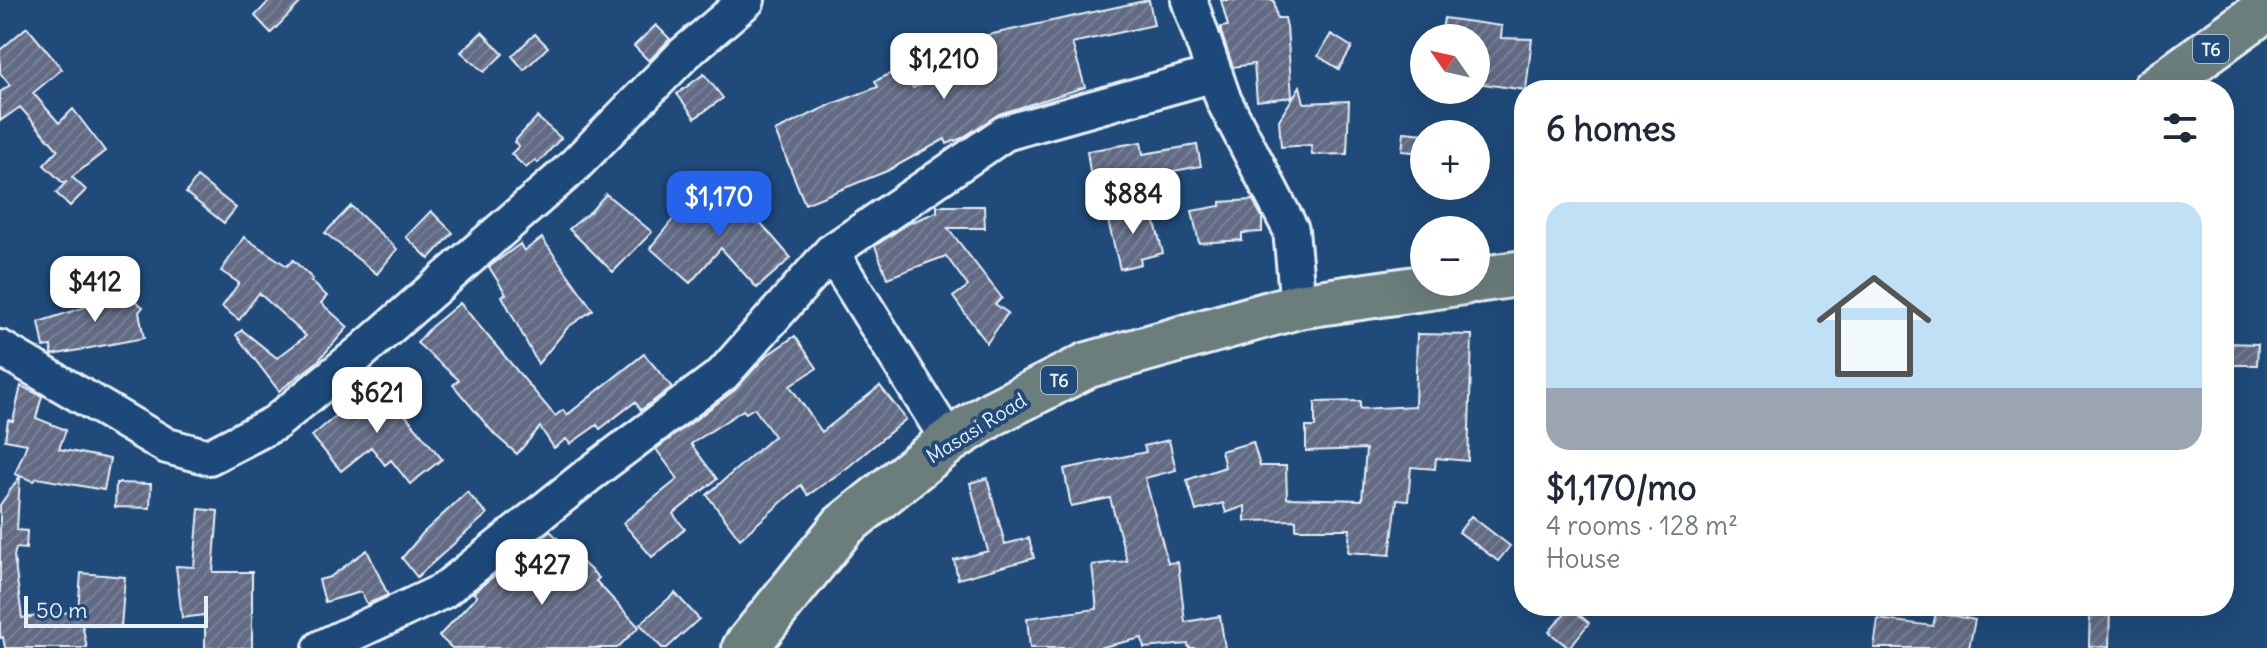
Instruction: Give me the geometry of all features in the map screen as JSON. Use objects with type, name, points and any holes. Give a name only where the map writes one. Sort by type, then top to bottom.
[{"type":"highway","name":"T6","points":[[2168,80],[2267,8]]},
{"type":"highway","points":[[1490,278],[1514,274]]},
{"type":"highway","name":"Masasi Road","points":[[745,648],[843,526],[949,441],[993,413],[1088,365],[1298,306],[1410,290]]},
{"type":"street","points":[[0,348],[167,446],[209,457],[275,423],[359,354],[572,168],[684,54],[747,0]]},
{"type":"street","points":[[1189,0],[1224,101],[1291,230],[1298,306]]},
{"type":"street","points":[[321,648],[443,591],[587,476],[723,374],[831,252],[1005,133],[1215,74]]},
{"type":"street","points":[[831,252],[949,441]]},
{"type":"building","points":[[270,0],[303,0],[271,33],[255,16]]},
{"type":"building","points":[[1149,0],[1154,25],[1072,43],[1085,87],[999,114],[962,138],[947,144],[945,139],[887,171],[805,204],[775,131],[832,104],[878,87],[875,81],[902,68],[913,88],[969,66],[960,41]]},
{"type":"building","points":[[1221,0],[1274,0],[1277,18],[1285,18],[1287,27],[1292,97],[1257,101],[1254,64],[1233,67],[1221,32],[1221,27],[1228,26]]},
{"type":"building","points":[[1444,18],[1488,24],[1443,24]]},
{"type":"building","points":[[1490,24],[1502,26],[1501,38],[1532,39],[1527,80],[1514,80],[1514,88],[1490,85]]},
{"type":"building","points":[[656,25],[670,39],[649,61],[634,46]]},
{"type":"building","points":[[27,27],[62,69],[33,93],[59,123],[73,109],[105,151],[72,177],[86,190],[70,206],[56,193],[67,181],[64,184],[44,165],[58,150],[20,107],[0,121],[0,92],[10,85],[0,73],[0,50]]},
{"type":"building","points":[[482,32],[503,54],[484,72],[461,52]]},
{"type":"building","points":[[535,34],[548,47],[524,70],[512,56]]},
{"type":"building","points":[[1331,34],[1352,47],[1339,69],[1318,56]]},
{"type":"building","points":[[704,74],[723,98],[695,118],[677,94]]},
{"type":"building","points":[[1300,86],[1304,103],[1349,101],[1347,154],[1312,155],[1311,145],[1281,147],[1279,120]]},
{"type":"building","points":[[537,117],[561,138],[538,163],[535,160],[526,168],[511,154],[519,146],[514,142]]},
{"type":"building","points":[[1404,132],[1410,133],[1410,152],[1402,151]]},
{"type":"building","points":[[1141,142],[1143,154],[1197,145],[1201,166],[1092,186],[1087,151]]},
{"type":"building","points":[[197,177],[236,208],[224,223],[186,193]]},
{"type":"building","points":[[709,181],[760,222],[791,258],[757,288],[721,248],[690,283],[650,248]]},
{"type":"building","points":[[606,194],[652,232],[613,272],[569,229]]},
{"type":"building","points":[[1253,200],[1262,217],[1262,232],[1242,233],[1242,240],[1199,243],[1192,211],[1220,206],[1220,202]]},
{"type":"building","points":[[351,206],[397,249],[377,274],[325,233]]},
{"type":"building","points":[[937,206],[984,206],[985,228],[948,228],[1002,298],[995,304],[1008,313],[987,343],[953,297],[968,286],[946,256],[887,278],[875,246],[909,223],[937,212]]},
{"type":"building","points":[[1145,207],[1147,221],[1154,219],[1163,253],[1140,259],[1141,264],[1120,269],[1105,209]]},
{"type":"building","points":[[431,211],[453,233],[429,259],[406,237]]},
{"type":"building","points":[[244,237],[287,266],[293,260],[327,296],[321,303],[348,327],[317,362],[279,391],[236,335],[242,330],[277,358],[306,336],[259,293],[239,320],[222,307],[239,283],[221,271]]},
{"type":"building","points":[[542,238],[593,310],[568,327],[538,364],[502,296],[506,294],[489,267],[520,244],[524,251]]},
{"type":"building","points":[[110,282],[143,307],[139,312],[144,338],[52,355],[51,346],[44,347],[39,322],[92,305]]},
{"type":"building","points":[[460,303],[555,416],[563,410],[567,415],[644,354],[672,387],[641,410],[635,402],[600,429],[597,425],[570,444],[566,439],[554,448],[540,427],[517,454],[495,435],[453,385],[459,380],[417,343]]},
{"type":"building","points":[[1417,334],[1472,335],[1468,461],[1436,458],[1435,469],[1411,467],[1408,501],[1397,500],[1390,555],[1348,552],[1350,529],[1296,529],[1296,520],[1245,521],[1245,506],[1226,513],[1223,503],[1196,511],[1187,480],[1225,467],[1221,451],[1253,442],[1260,466],[1286,466],[1287,498],[1362,500],[1366,449],[1306,451],[1306,427],[1315,427],[1315,402],[1360,401],[1360,409],[1415,406]]},
{"type":"building","points":[[795,336],[817,368],[790,386],[822,432],[880,386],[906,419],[847,468],[808,495],[801,485],[740,539],[707,495],[774,436],[754,408],[746,413],[743,410],[691,444],[717,479],[673,514],[685,529],[652,557],[623,523],[678,479],[656,449],[735,390],[766,356]]},
{"type":"building","points":[[2234,343],[2258,344],[2257,365],[2234,365]]},
{"type":"building","points":[[377,381],[442,459],[410,484],[391,460],[385,465],[371,447],[341,471],[312,436]]},
{"type":"building","points":[[21,386],[42,396],[36,418],[66,430],[59,449],[110,459],[104,490],[37,478],[34,481],[15,474],[27,444],[5,440],[8,420],[13,421]]},
{"type":"building","points":[[1169,440],[1176,470],[1145,478],[1168,563],[1178,562],[1185,622],[1220,616],[1225,648],[1189,648],[1188,644],[1144,648],[1142,638],[1098,648],[1030,648],[1027,618],[1097,609],[1092,565],[1127,561],[1110,498],[1071,506],[1064,469],[1146,452],[1144,446]]},
{"type":"building","points":[[20,476],[17,530],[27,531],[26,549],[16,548],[14,556],[22,618],[78,611],[81,573],[125,577],[121,627],[82,624],[87,648],[5,648],[3,637],[0,638],[0,505]]},
{"type":"building","points":[[987,478],[1005,544],[1029,538],[1034,558],[958,579],[954,560],[988,551],[970,483]]},
{"type":"building","points":[[116,483],[151,484],[150,508],[115,507]]},
{"type":"building","points":[[467,492],[487,514],[417,577],[402,558],[423,533]]},
{"type":"building","points":[[199,509],[218,511],[213,572],[252,572],[252,648],[205,648],[205,615],[182,618],[176,566],[194,567]]},
{"type":"building","points":[[1471,516],[1510,546],[1498,561],[1459,532]]},
{"type":"building","points":[[550,531],[599,578],[596,581],[639,627],[617,648],[452,648],[439,636],[477,596],[473,593],[511,562],[515,565]]},
{"type":"building","points":[[367,550],[388,595],[367,604],[361,592],[325,602],[319,580],[330,577]]},
{"type":"building","points":[[675,593],[699,619],[667,648],[662,648],[640,624]]},
{"type":"building","points":[[1562,616],[1581,616],[1589,623],[1569,648],[1549,632]]},
{"type":"building","points":[[1935,616],[1975,620],[1969,648],[1874,648],[1878,619],[1933,626]]},
{"type":"building","points":[[2090,616],[2110,616],[2109,647],[2089,646]]}]
